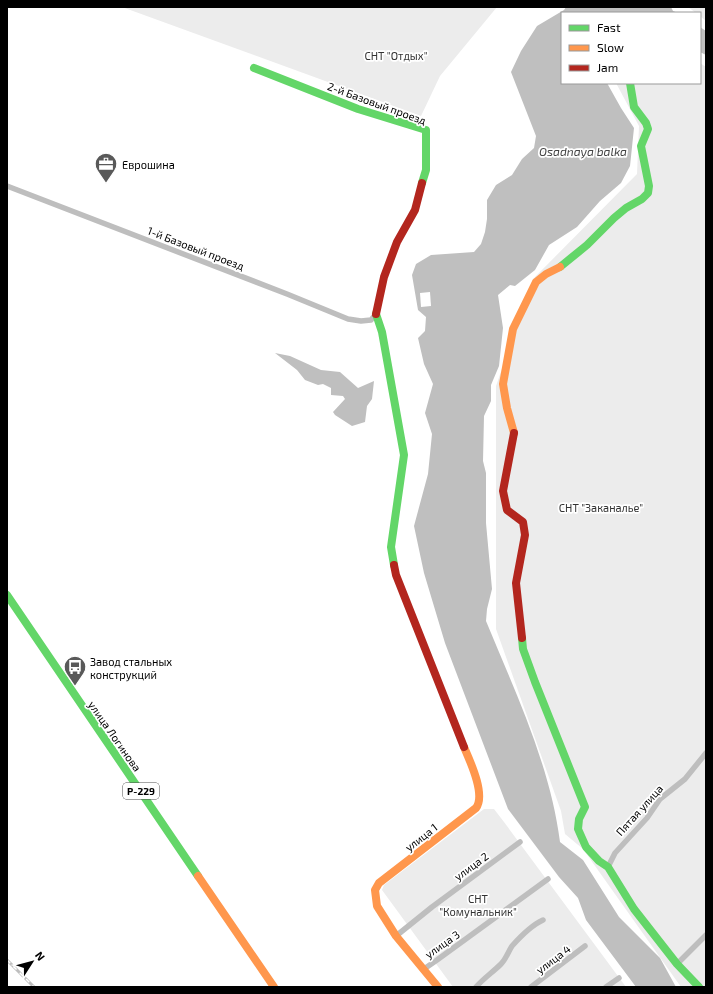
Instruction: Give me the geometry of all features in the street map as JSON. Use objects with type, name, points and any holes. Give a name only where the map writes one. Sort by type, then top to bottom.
[{"type":"street","name":"2-й Базовый проезд","points":[[254,68],[358,109],[426,130],[426,170],[415,210],[397,242],[386,270],[376,314]]},
{"type":"street","points":[[630,84],[632,100],[635,109],[647,123],[648,129],[641,146],[649,186],[648,193],[614,218],[587,245],[557,269],[546,274],[536,282],[513,329],[503,384],[507,408],[515,435],[503,490],[507,510],[523,522],[525,535],[516,583],[523,649],[585,807],[579,819],[578,829],[586,847],[599,861],[608,867],[634,909],[677,964],[699,987]]},
{"type":"street","name":"1-й Базовый проезд","points":[[7,186],[348,319],[361,321],[371,320],[376,314]]},
{"type":"street","name":"улица 1","points":[[376,314],[382,332],[404,455],[391,547],[394,567],[467,754],[479,789],[479,804],[476,808],[379,883],[375,890],[377,906],[396,936]]},
{"type":"street","name":"улица Логинова","points":[[7,595],[274,987]]},
{"type":"street","name":"Пятая улица","points":[[608,867],[619,847],[647,818],[660,799],[684,779],[706,753]]},
{"type":"street","name":"улица 2","points":[[396,936],[432,907],[520,842]]},
{"type":"street","name":"улица 3","points":[[424,969],[548,879]]},
{"type":"street","points":[[476,987],[485,977],[499,966],[506,958],[511,947],[536,923],[543,920]]},
{"type":"street","points":[[677,964],[706,935]]},
{"type":"street","points":[[396,936],[438,987]]},
{"type":"street","name":"улица 4","points":[[531,987],[585,946]]},
{"type":"street","points":[[606,987],[619,978]]},
{"type":"green space","name":"СНТ \"Отдых\"","points":[[122,7],[497,7],[440,76],[421,116]]},
{"type":"green space","points":[[688,7],[706,7],[706,21],[701,17],[701,12],[695,12]]},
{"type":"green space","name":"СНТ \"Заканалье\"","points":[[701,64],[706,67],[706,987],[681,987],[583,849],[565,834],[561,811],[496,629],[496,386],[533,279],[637,174],[639,126],[617,84],[701,84]]},
{"type":"green space","name":"СНТ \"Комунальник\"","points":[[484,809],[494,809],[626,987],[453,987],[382,890],[384,885]]},
{"type":"water","name":"Osadnaya balka","points":[[566,7],[671,7],[676,12],[561,12],[561,84],[608,84],[634,128],[630,166],[621,183],[600,201],[577,227],[549,245],[535,270],[515,286],[510,285],[498,295],[503,328],[499,366],[491,385],[491,401],[484,416],[483,461],[486,473],[486,523],[492,589],[487,609],[486,621],[520,702],[540,757],[555,813],[560,842],[583,860],[619,917],[660,958],[676,987],[636,987],[586,920],[578,898],[559,877],[508,809],[445,643],[424,573],[414,526],[428,474],[432,434],[425,413],[433,384],[424,364],[418,338],[425,331],[426,317],[418,310],[412,275],[416,264],[431,255],[474,252],[481,244],[487,219],[487,200],[496,185],[512,175],[522,159],[534,148],[536,136],[511,72],[521,51],[537,26],[564,10]]},
{"type":"water","points":[[701,28],[706,31],[706,55],[701,52]]},
{"type":"water","points":[[275,353],[290,356],[321,370],[340,372],[358,388],[374,381],[372,399],[367,406],[365,422],[352,426],[335,415],[333,412],[345,399],[343,396],[331,395],[331,388],[323,384],[318,385],[305,380],[297,370]]},
{"type":"pier","points":[[430,292],[431,306],[421,307],[420,293]]},
{"type":"railway","points":[[7,960],[34,987]]},
{"type":"traffic: fast","points":[[254,68],[358,109],[426,130],[426,170],[422,183]]},
{"type":"traffic: fast","points":[[560,267],[587,245],[614,218],[626,208],[642,199],[648,193],[649,186],[641,146],[648,129],[646,123],[634,107],[630,84]]},
{"type":"traffic: fast","points":[[376,314],[382,332],[404,455],[391,547],[394,565]]},
{"type":"traffic: fast","points":[[7,595],[198,876]]},
{"type":"traffic: fast","points":[[522,638],[523,649],[535,682],[585,807],[579,819],[578,829],[586,847],[599,861],[608,867],[634,909],[677,964],[699,987]]},
{"type":"traffic: slow","points":[[514,433],[507,408],[503,384],[513,329],[536,282],[546,274],[560,267]]},
{"type":"traffic: slow","points":[[438,987],[396,936],[377,906],[375,890],[379,883],[476,808],[479,802],[478,787],[473,769],[464,747]]},
{"type":"traffic: slow","points":[[198,876],[274,987]]},
{"type":"traffic: jam","points":[[376,314],[384,277],[397,242],[415,210],[422,183]]},
{"type":"traffic: jam","points":[[514,433],[503,491],[507,510],[523,522],[525,535],[516,583],[522,638]]},
{"type":"traffic: jam","points":[[394,565],[396,575],[464,747]]},
{"type":"place","name":"Еврошина","points":[[106,184]]},
{"type":"place","name":"Завод стальных конструкций","points":[[75,686]]}]
